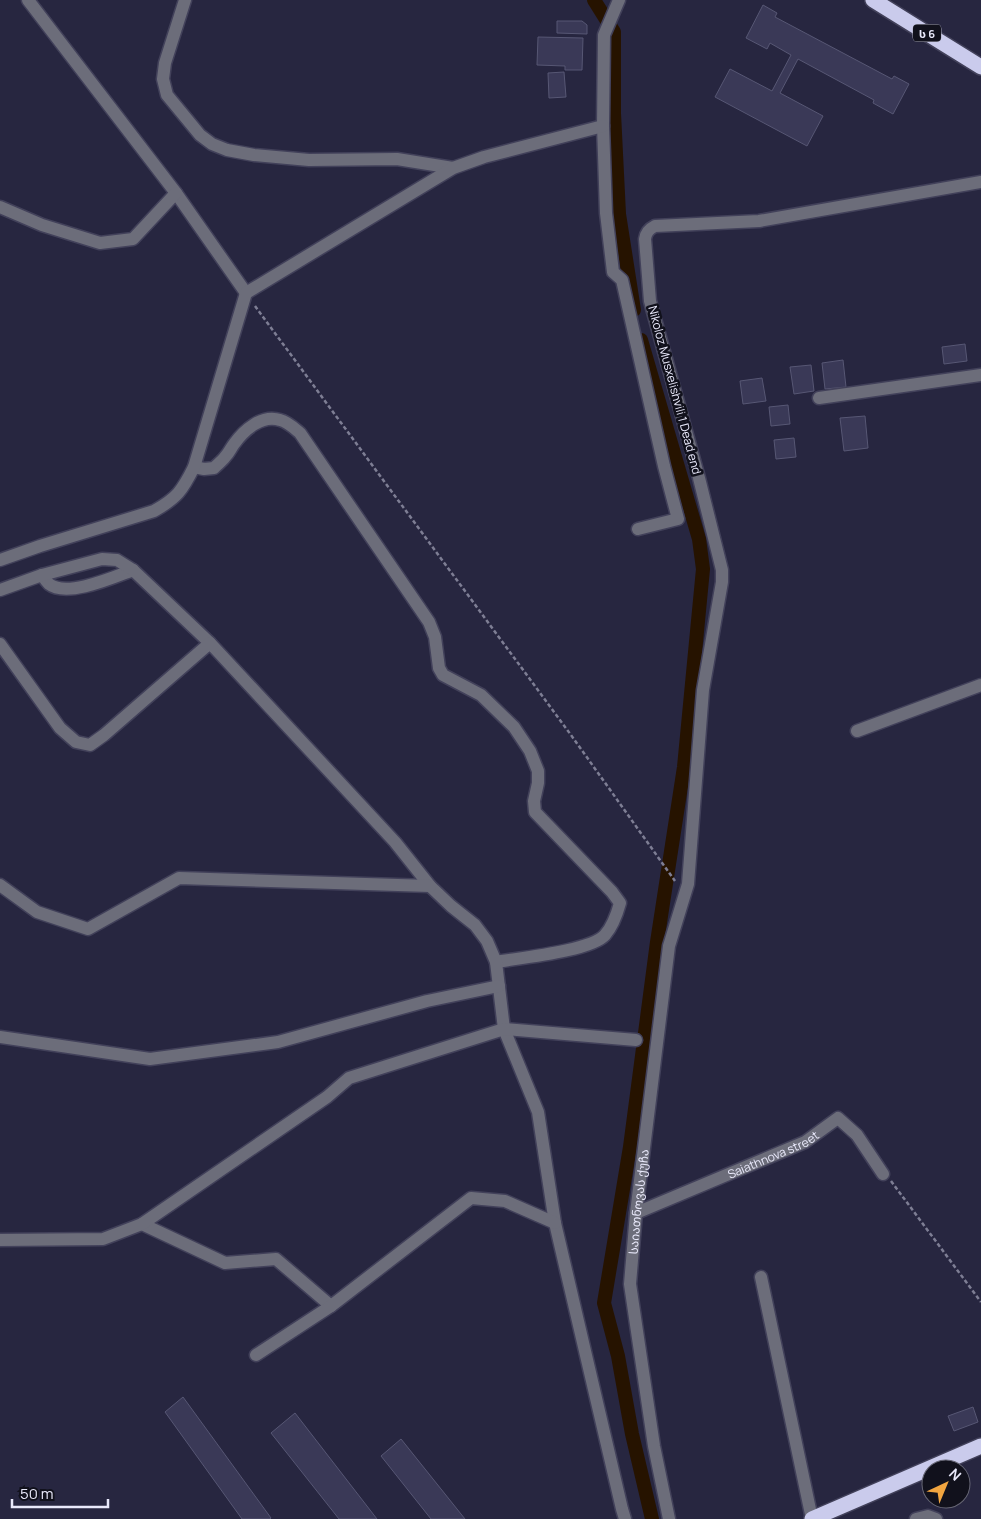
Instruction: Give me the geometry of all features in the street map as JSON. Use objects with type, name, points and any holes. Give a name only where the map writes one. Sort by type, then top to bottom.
[{"type":"highway","name":"ს 6","points":[[874,0],[981,67]]},
{"type":"highway","points":[[812,1519],[981,1446]]},
{"type":"street","points":[[28,0],[176,194],[246,293]]},
{"type":"street","points":[[185,0],[165,64],[163,79],[167,95],[200,135],[212,144],[227,150],[254,155],[309,160],[397,159],[453,168]]},
{"type":"street","points":[[618,2],[604,35],[603,126],[606,213],[613,272],[622,280],[664,466],[678,519],[638,529]]},
{"type":"street","points":[[0,560],[154,512],[170,502],[184,487],[194,467],[246,293],[453,168],[484,157],[603,126]]},
{"type":"street","name":"Nikoloz Musxelishvili 1 Dead end","points":[[683,885],[703,690],[722,582],[722,570],[699,478],[650,301],[646,234],[650,228],[655,226],[759,221],[981,182]]},
{"type":"street","points":[[0,207],[42,226],[100,242],[133,238],[176,194]]},
{"type":"street","points":[[819,398],[981,375]]},
{"type":"street","points":[[194,467],[214,468],[227,456],[232,446],[244,432],[255,424],[268,419],[279,420],[289,424],[300,433],[429,622],[434,637],[439,668],[443,675],[481,695],[514,728],[530,751],[538,771],[538,783],[534,801],[535,812],[612,892],[620,903],[618,913],[604,936],[583,947],[496,962]]},
{"type":"street","points":[[0,590],[42,575],[102,559],[117,560],[133,570],[210,643],[395,842],[430,886],[488,940],[496,962],[504,1029],[538,1112],[555,1223],[625,1519]]},
{"type":"street","points":[[42,575],[49,584],[58,588],[74,588],[99,582],[133,570]]},
{"type":"street","points":[[0,644],[60,728],[76,742],[90,745],[104,736],[210,643]]},
{"type":"street","points":[[857,731],[981,685]]},
{"type":"street","points":[[0,885],[38,912],[88,929],[179,878],[430,886]]},
{"type":"street","name":"საიათნოვას ქუჩა","points":[[669,1519],[654,1446],[630,1284],[636,1213],[670,946],[683,885]]},
{"type":"street","points":[[0,1037],[150,1059],[278,1042],[427,1001],[499,986]]},
{"type":"street","points":[[0,1240],[103,1240],[142,1224],[327,1098],[349,1078],[504,1029],[636,1040]]},
{"type":"street","name":"Saiathnova street","points":[[636,1213],[805,1142],[838,1118],[857,1135],[883,1174]]},
{"type":"street","points":[[256,1355],[331,1306],[471,1198],[505,1201],[555,1223]]},
{"type":"street","points":[[142,1224],[225,1263],[276,1258],[331,1306]]},
{"type":"street","points":[[761,1277],[812,1519]]},
{"type":"street","points":[[916,1519],[928,1516],[936,1519]]},
{"type":"path","points":[[246,293],[646,840],[683,885]]},
{"type":"path","points":[[883,1174],[892,1182],[981,1302]]},
{"type":"building","points":[[763,5],[777,13],[775,17],[892,79],[894,76],[909,84],[893,114],[873,103],[874,100],[798,59],[780,93],[823,116],[807,146],[715,97],[730,69],[772,91],[791,55],[770,43],[767,49],[746,38]]},
{"type":"building","points":[[557,21],[582,21],[587,25],[587,34],[557,33]]},
{"type":"building","points":[[538,37],[583,38],[582,70],[565,70],[565,66],[537,65]]},
{"type":"building","points":[[564,72],[566,97],[549,98],[548,73]]},
{"type":"building","points":[[965,344],[967,361],[944,364],[942,347]]},
{"type":"building","points":[[843,360],[846,387],[825,389],[822,363]]},
{"type":"building","points":[[811,365],[814,391],[794,394],[790,367]]},
{"type":"building","points":[[762,378],[766,401],[743,404],[740,381]]},
{"type":"building","points":[[788,405],[790,424],[771,426],[769,407]]},
{"type":"building","points":[[865,416],[868,448],[844,451],[840,418]]},
{"type":"building","points":[[794,438],[796,457],[776,459],[774,440]]},
{"type":"building","points":[[183,1397],[270,1519],[242,1519],[165,1412]]},
{"type":"building","points":[[973,1407],[978,1422],[954,1431],[948,1416]]},
{"type":"building","points":[[295,1413],[377,1519],[339,1519],[271,1433]]},
{"type":"building","points":[[401,1439],[465,1519],[431,1519],[381,1456]]},
{"type":"waterway","points":[[594,0],[614,32],[614,113],[619,214],[634,310]]},
{"type":"waterway","points":[[641,340],[699,539],[703,569],[684,767],[657,942],[630,1147],[604,1303],[618,1356],[632,1434],[652,1519]]}]
